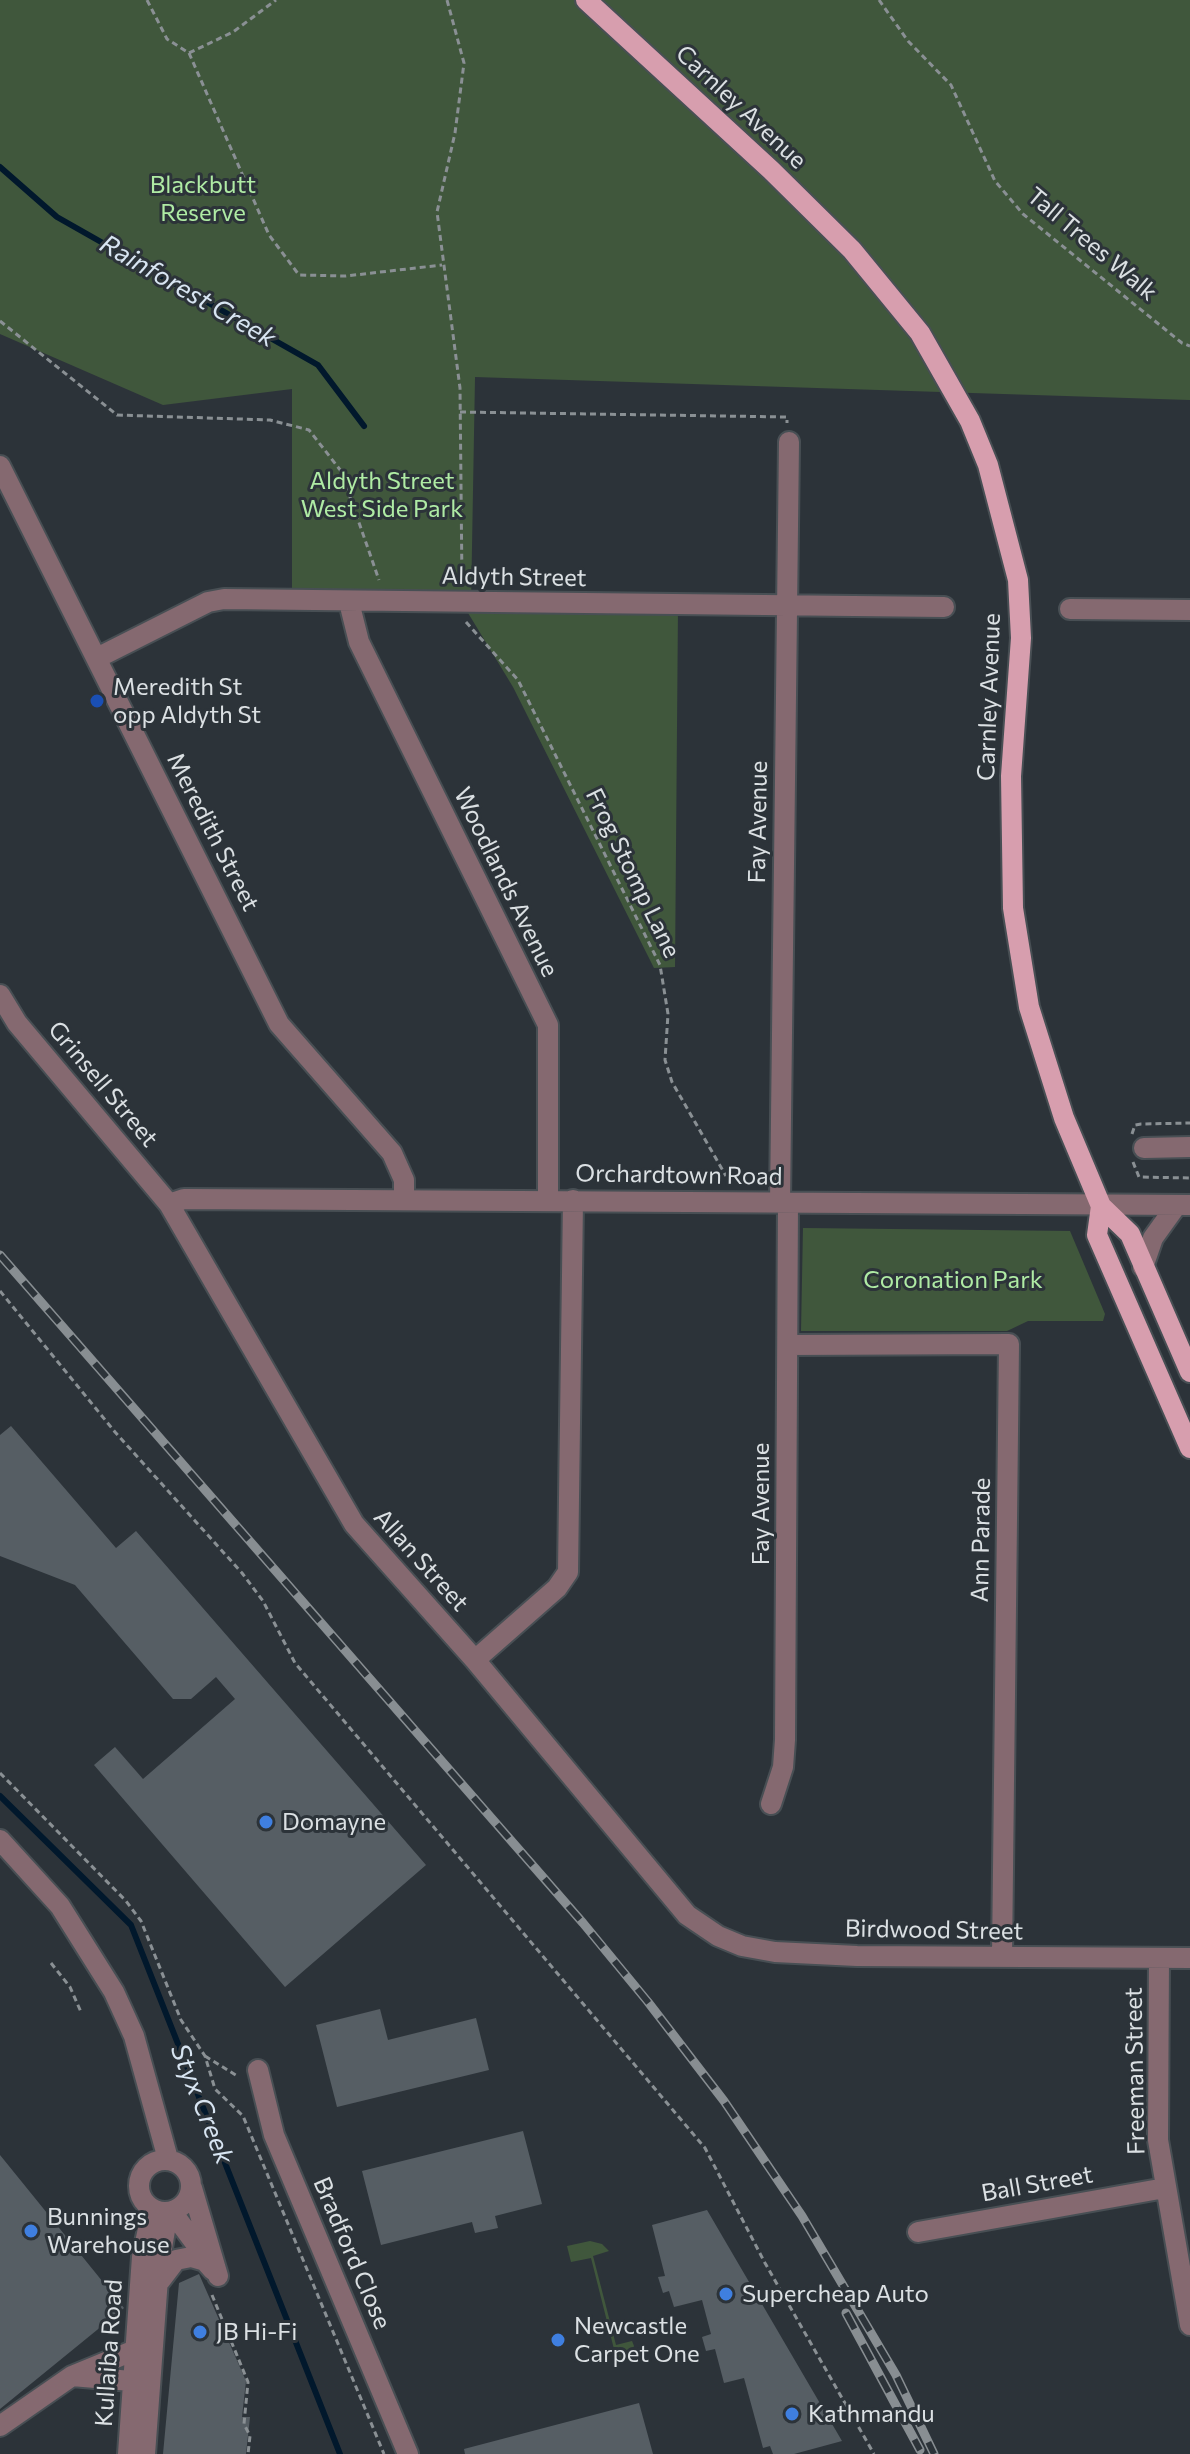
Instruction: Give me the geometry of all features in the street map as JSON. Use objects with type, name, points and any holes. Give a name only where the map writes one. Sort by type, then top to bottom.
[{"type":"main road","name":"Carnley Avenue","points":[[586,0],[771,170],[852,250],[920,333],[970,421],[992,477],[1018,580],[1021,638],[1011,776],[1013,908],[1029,1007],[1064,1118],[1101,1206],[1130,1234],[1190,1372]]},
{"type":"main road","name":"Carnley Avenue","points":[[1101,1206],[1097,1235],[1190,1448]]},
{"type":"street","name":"Fay Avenue","points":[[771,1804],[783,1767],[785,1740],[788,1345],[784,1203],[789,442]]},
{"type":"street","name":"Meredith Street","points":[[0,466],[279,1024],[392,1153],[404,1180],[404,1200]]},
{"type":"street","name":"Aldyth Street","points":[[97,658],[216,599],[944,607]]},
{"type":"street","name":"Woodlands Avenue","points":[[349,602],[359,642],[548,1025],[548,1200]]},
{"type":"street","points":[[1070,609],[1190,610]]},
{"type":"street","name":"Grinsell Street","points":[[0,995],[17,1023],[169,1204]]},
{"type":"street","points":[[1144,1148],[1190,1147]]},
{"type":"street","name":"Orchardtown Road","points":[[169,1204],[184,1199],[1183,1206]]},
{"type":"street","points":[[475,1660],[557,1588],[568,1572],[573,1200]]},
{"type":"street","name":"Allan Street","points":[[169,1204],[346,1513],[475,1660],[687,1915]]},
{"type":"street","points":[[1143,1267],[1153,1238],[1183,1206]]},
{"type":"street","name":"Ann Parade","points":[[788,1345],[1009,1344],[1002,1957]]},
{"type":"street","name":"Kullaiba Road","points":[[0,1840],[60,1906],[95,1958],[134,2036],[168,2159],[188,2172],[192,2188],[187,2202],[164,2212],[142,2257],[135,2350],[142,2382],[145,2454]]},
{"type":"street","name":"Birdwood Street","points":[[687,1915],[718,1936],[742,1946],[775,1952],[857,1956],[1190,1958]]},
{"type":"street","name":"Freeman Street","points":[[1159,1958],[1157,2111],[1165,2188],[1190,2325]]},
{"type":"street","name":"Bradford Close","points":[[258,2070],[274,2135],[408,2454]]},
{"type":"street","name":"Kullaiba Road","points":[[157,2127],[139,2189],[144,2204],[164,2212]]},
{"type":"street","points":[[147,2166],[168,2159]]},
{"type":"street","points":[[192,2188],[214,2282]]},
{"type":"street","name":"Ball Street","points":[[918,2232],[1165,2188]]},
{"type":"street","points":[[164,2212],[214,2282]]},
{"type":"street","name":"Kullaiba Road","points":[[128,2454],[159,2283],[164,2212]]},
{"type":"street","points":[[159,2283],[176,2260],[191,2257],[205,2261],[214,2282]]},
{"type":"street","points":[[0,2426],[72,2376],[135,2350]]},
{"type":"street","points":[[72,2376],[142,2382]]},
{"type":"path","points":[[147,0],[167,39],[189,53],[269,235],[299,275],[346,276],[443,265]]},
{"type":"path","points":[[189,53],[233,32],[276,0]]},
{"type":"path","points":[[447,0],[464,63],[455,133],[437,212],[460,412],[462,603]]},
{"type":"path","name":"Tall Trees Walk","points":[[879,0],[908,41],[951,85],[995,181],[1023,214],[1182,343],[1190,346]]},
{"type":"path","points":[[0,321],[117,415],[270,420],[309,430],[341,471],[387,602]]},
{"type":"path","points":[[460,412],[787,417],[789,442]]},
{"type":"path","name":"Frog Stomp Lane","points":[[462,603],[465,620],[518,680],[660,965],[668,1014],[665,1060],[672,1082],[726,1176]]},
{"type":"path","points":[[0,1291],[115,1432],[242,1573],[263,1601],[295,1663],[705,2148],[765,2263],[874,2454]]},
{"type":"path","points":[[0,1773],[126,1901],[141,1921],[181,2020],[205,2056],[215,2089],[243,2116],[384,2454]]},
{"type":"path","points":[[51,1963],[70,1987],[81,2012]]},
{"type":"path","points":[[205,2056],[264,2092]]},
{"type":"path","points":[[214,2282],[248,2382],[244,2424],[250,2436],[248,2454]]},
{"type":"green space","name":"Blackbutt Reserve","points":[[0,0],[1190,0],[1190,400],[475,377],[471,603],[678,606],[675,967],[654,968],[513,687],[462,603],[292,601],[292,389],[163,405],[0,334]]},
{"type":"green space","name":"Coronation Park","points":[[803,1228],[1070,1231],[1105,1314],[1103,1321],[1028,1321],[1007,1331],[801,1331]]},
{"type":"green space","points":[[590,2241],[602,2244],[609,2251],[593,2256],[616,2345],[632,2341],[634,2346],[629,2357],[623,2360],[617,2361],[591,2258],[571,2262],[567,2246]]},
{"type":"building","name":"Domayne","points":[[11,1426],[116,1548],[136,1531],[426,1865],[285,1987],[94,1765],[115,1747],[143,1779],[235,1699],[216,1677],[191,1699],[173,1699],[75,1585],[0,1556],[0,1435]]},
{"type":"building","points":[[380,2009],[388,2040],[476,2018],[489,2070],[337,2107],[316,2025]]},
{"type":"building","points":[[523,2131],[542,2204],[495,2216],[498,2228],[475,2233],[472,2222],[381,2245],[362,2171]]},
{"type":"building","name":"Bunnings Warehouse","points":[[0,2155],[124,2308],[0,2409]]},
{"type":"building","points":[[707,2210],[842,2441],[794,2454],[773,2454],[770,2446],[763,2448],[744,2378],[724,2383],[715,2349],[706,2351],[702,2337],[711,2334],[702,2300],[674,2307],[669,2291],[663,2293],[658,2277],[665,2276],[652,2225]]},
{"type":"building","name":"JB Hi-Fi","points":[[199,2274],[246,2381],[242,2417],[250,2417],[246,2454],[163,2454],[179,2283]]},
{"type":"building","points":[[639,2403],[653,2454],[465,2454],[464,2449]]},
{"type":"waterway","name":"Rainforest Creek","points":[[0,167],[57,217],[318,365],[364,426]]},
{"type":"waterway","name":"Styx Creek","points":[[0,1796],[131,1925],[340,2454]]},
{"type":"railway","points":[[0,1255],[583,1923],[648,2002],[724,2101],[802,2216],[896,2375],[934,2454]]},
{"type":"railway","points":[[846,2313],[920,2450]]},
{"type":"place","name":"Meredith St opp Aldyth St","points":[[97,701]]},
{"type":"place","name":"Domayne","points":[[266,1822]]},
{"type":"place","name":"Bunnings Warehouse","points":[[31,2231]]},
{"type":"place","name":"Supercheap Auto","points":[[726,2294]]},
{"type":"place","name":"JB Hi-Fi","points":[[200,2332]]},
{"type":"place","name":"Newcastle Carpet One","points":[[558,2340]]},
{"type":"place","name":"Kathmandu","points":[[792,2414]]},
{"type":"park label","name":"Aldyth Street West Side Park","points":[[382,495]]}]
